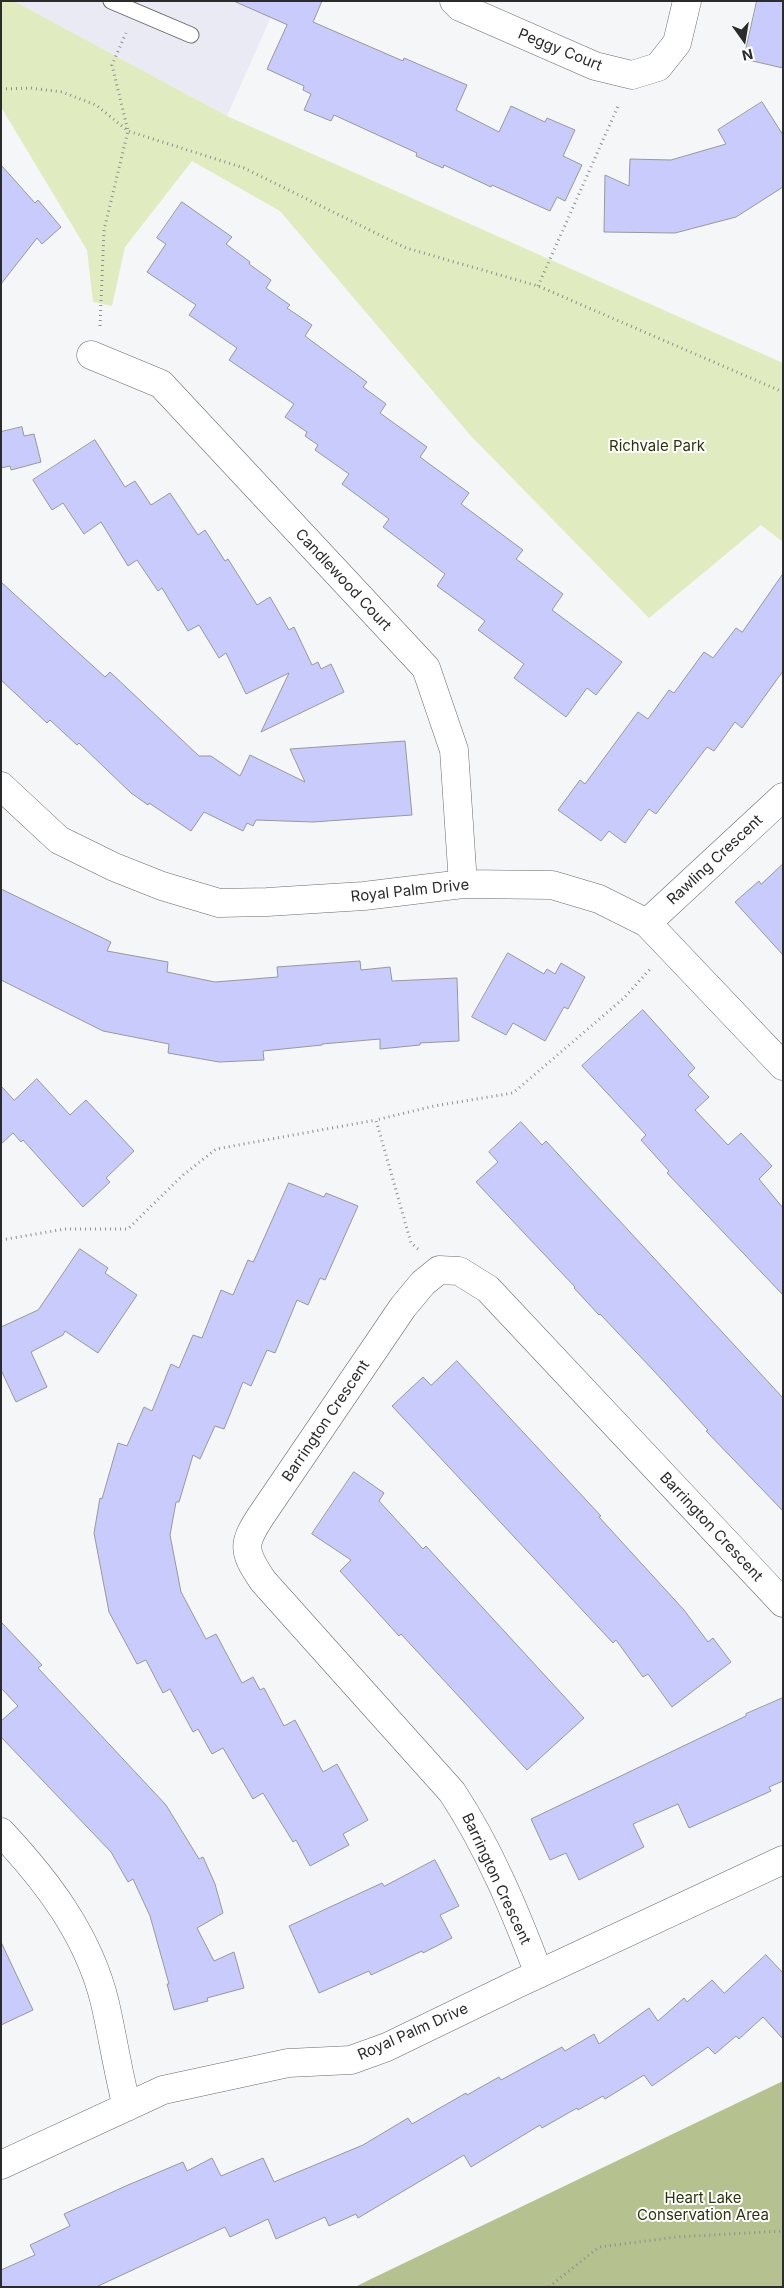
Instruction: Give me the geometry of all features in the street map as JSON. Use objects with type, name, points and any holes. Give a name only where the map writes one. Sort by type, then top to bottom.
[{"type":"street","name":"Peggy Court","points":[[454,1],[460,8],[594,66],[632,75]]},
{"type":"street","points":[[632,75],[658,67],[677,43],[687,1]]},
{"type":"street","name":"Candlewood Court","points":[[91,355],[161,384],[426,668],[454,750],[464,884]]},
{"type":"street","name":"Royal Palm Drive","points":[[1,786],[59,840],[114,867],[162,886],[219,903],[364,896],[464,884],[552,885],[598,899],[647,923],[783,1066]]},
{"type":"street","name":"Rawling Crescent","points":[[647,923],[783,796]]},
{"type":"street","name":"Barrington Crescent","points":[[539,1974],[507,1896],[479,1836],[452,1792],[263,1581],[248,1560],[248,1536],[262,1513],[403,1307],[423,1283],[439,1270],[459,1271],[488,1289],[783,1603]]},
{"type":"street","points":[[1,1832],[24,1857],[64,1908],[91,1959],[105,2002],[117,2068],[127,2108]]},
{"type":"street","name":"Royal Palm Drive","points":[[1,2165],[163,2090],[288,2063],[351,2060],[388,2047],[783,1860]]},
{"type":"lane","points":[[111,1],[191,35]]},
{"type":"path","points":[[91,355],[101,323],[104,230],[128,131],[112,65],[136,12]]},
{"type":"path","points":[[538,286],[632,75]]},
{"type":"path","points":[[1,89],[32,88],[62,92],[96,104],[128,131],[244,168],[406,248],[538,286],[783,392]]},
{"type":"path","points":[[1,1240],[64,1228],[128,1229],[182,1176],[216,1149],[376,1120],[434,1106],[513,1093],[624,998],[656,962]]},
{"type":"path","points":[[376,1120],[411,1243],[439,1270]]},
{"type":"path","points":[[550,2287],[599,2247],[677,2237],[783,2231]]},
{"type":"shaded area","points":[[14,1],[278,1],[227,116]]},
{"type":"green space","name":"Richvale Park","points":[[1,1],[14,1],[227,116],[783,363],[783,542],[761,525],[649,618],[470,435],[280,211],[192,161],[125,247],[112,306],[93,302],[87,250],[1,107]]},
{"type":"green space","name":"Heart Lake Conservation Area","points":[[783,2081],[783,2287],[355,2287],[371,2279]]},
{"type":"building","points":[[234,1],[322,1],[313,22],[403,61],[404,58],[467,85],[456,110],[499,132],[511,106],[545,122],[547,118],[575,130],[563,156],[582,165],[565,201],[557,197],[550,211],[444,165],[443,168],[416,156],[417,153],[334,115],[331,121],[304,110],[311,94],[303,90],[304,86],[267,69],[287,25]]},
{"type":"building","points":[[757,1],[783,1],[783,68],[744,59]]},
{"type":"building","points":[[762,102],[783,135],[783,187],[736,217],[675,233],[604,232],[605,175],[629,186],[630,159],[671,160],[726,144],[718,130]]},
{"type":"building","points":[[1,165],[35,203],[38,200],[61,227],[42,244],[37,238],[1,284]]},
{"type":"building","points":[[182,202],[232,237],[226,244],[271,280],[266,288],[290,305],[287,308],[312,325],[305,336],[367,382],[363,387],[386,404],[380,413],[427,447],[420,457],[469,493],[461,504],[523,550],[516,559],[563,594],[552,610],[622,662],[596,695],[587,688],[566,717],[514,678],[524,664],[478,630],[485,621],[437,586],[445,574],[383,527],[389,519],[342,484],[349,474],[315,450],[318,445],[305,436],[307,432],[285,417],[294,404],[229,360],[237,348],[189,315],[196,305],[147,272],[166,244],[157,238]]},
{"type":"building","points":[[22,427],[24,436],[34,434],[41,462],[11,470],[10,466],[1,468],[1,432]]},
{"type":"building","points":[[95,440],[125,487],[135,481],[151,505],[170,493],[198,535],[205,530],[225,561],[228,559],[257,605],[270,597],[289,630],[294,627],[312,665],[318,662],[321,669],[331,664],[344,692],[261,732],[289,673],[246,694],[226,653],[219,658],[199,625],[188,631],[162,588],[158,591],[137,560],[128,566],[101,522],[84,534],[63,503],[52,510],[33,480]]},
{"type":"building","points":[[783,574],[783,671],[742,728],[735,722],[714,751],[707,747],[656,814],[649,809],[625,843],[609,831],[601,841],[558,810],[580,780],[585,784],[638,712],[648,719],[669,690],[674,693],[704,652],[713,658],[736,628],[742,632]]},
{"type":"building","points":[[1,582],[105,677],[110,672],[199,756],[211,756],[240,776],[250,755],[305,782],[290,749],[405,741],[412,815],[313,822],[256,820],[253,826],[247,823],[243,831],[204,812],[191,831],[131,793],[79,743],[77,745],[50,720],[47,723],[1,680]]},
{"type":"building","points":[[783,864],[783,955],[735,902],[759,881],[761,884]]},
{"type":"building","points":[[1,889],[111,942],[107,951],[168,962],[167,972],[215,982],[278,977],[277,967],[360,961],[361,970],[390,967],[392,981],[457,978],[459,1041],[420,1043],[420,1045],[380,1049],[380,1039],[322,1044],[263,1051],[264,1060],[219,1062],[168,1053],[169,1044],[103,1031],[1,980]]},
{"type":"building","points":[[508,953],[544,974],[547,969],[555,974],[561,963],[585,977],[568,1009],[564,1007],[545,1041],[513,1023],[506,1035],[472,1017]]},
{"type":"building","points":[[643,1010],[695,1068],[688,1075],[709,1097],[695,1110],[728,1145],[741,1133],[772,1166],[759,1179],[783,1208],[783,1295],[667,1173],[669,1171],[641,1140],[646,1135],[582,1066]]},
{"type":"building","points":[[37,1079],[70,1115],[86,1100],[134,1151],[106,1178],[110,1182],[83,1207],[23,1140],[21,1142],[13,1133],[1,1144],[1,1086],[14,1100]]},
{"type":"building","points":[[521,1122],[542,1145],[546,1141],[783,1398],[783,1511],[706,1431],[708,1430],[654,1371],[599,1315],[476,1182],[498,1162],[489,1152]]},
{"type":"building","points":[[289,1183],[324,1197],[326,1193],[358,1206],[325,1280],[320,1278],[308,1305],[297,1300],[275,1353],[267,1350],[251,1386],[243,1382],[224,1429],[215,1426],[200,1459],[193,1455],[179,1502],[176,1502],[170,1535],[181,1592],[206,1639],[216,1634],[242,1683],[253,1677],[260,1690],[264,1688],[284,1726],[295,1720],[323,1772],[337,1764],[368,1820],[343,1834],[349,1845],[310,1866],[296,1840],[293,1842],[263,1793],[253,1799],[223,1748],[212,1754],[198,1729],[193,1732],[170,1689],[163,1693],[146,1660],[137,1664],[109,1612],[94,1533],[100,1498],[102,1499],[118,1443],[127,1446],[144,1407],[152,1411],[171,1364],[179,1368],[193,1335],[202,1338],[221,1290],[233,1295],[248,1260],[253,1262]]},
{"type":"building","points":[[80,1249],[108,1268],[105,1273],[137,1295],[98,1353],[65,1331],[63,1335],[31,1352],[47,1387],[16,1402],[1,1370],[1,1327],[38,1310]]},
{"type":"building","points":[[457,1361],[601,1516],[599,1517],[684,1610],[708,1642],[713,1638],[731,1662],[672,1707],[648,1674],[643,1677],[616,1640],[613,1643],[392,1406],[423,1377],[431,1385]]},
{"type":"building","points":[[354,1472],[384,1493],[379,1501],[423,1549],[426,1546],[584,1718],[527,1770],[401,1634],[399,1636],[340,1571],[351,1560],[312,1534]]},
{"type":"building","points":[[1,1622],[42,1665],[38,1668],[166,1805],[199,1859],[203,1857],[215,1884],[223,1913],[197,1928],[214,1961],[234,1952],[244,1988],[207,1998],[208,2001],[174,2010],[167,1984],[169,1984],[150,1916],[133,1879],[128,1882],[111,1852],[1,1737],[1,1721],[18,1706],[1,1688]]},
{"type":"building","points":[[783,1698],[783,1781],[769,1787],[771,1791],[689,1828],[678,1804],[633,1824],[644,1847],[579,1880],[566,1853],[550,1860],[531,1819],[746,1716],[746,1714]]},
{"type":"building","points":[[435,1860],[459,1906],[440,1915],[452,1938],[423,1953],[422,1951],[371,1975],[369,1971],[319,1993],[289,1926],[382,1883],[384,1886]]},
{"type":"building","points":[[1,1942],[33,2010],[1,2025]]},
{"type":"building","points":[[766,1955],[783,1973],[783,2039],[763,2017],[739,2039],[736,2036],[715,2054],[708,2047],[652,2086],[644,2075],[605,2099],[603,2096],[542,2128],[540,2125],[471,2167],[464,2155],[358,2218],[356,2214],[329,2226],[325,2217],[276,2239],[268,2219],[230,2237],[225,2227],[96,2287],[1,2287],[1,2270],[35,2255],[30,2245],[70,2226],[64,2214],[128,2185],[183,2162],[187,2171],[212,2158],[221,2176],[263,2158],[274,2182],[363,2145],[408,2118],[412,2124],[466,2093],[467,2095],[499,2077],[501,2080],[562,2047],[565,2051],[594,2034],[599,2044],[649,2008],[658,2021],[684,1998],[687,2002],[712,1980],[724,1993]]}]
